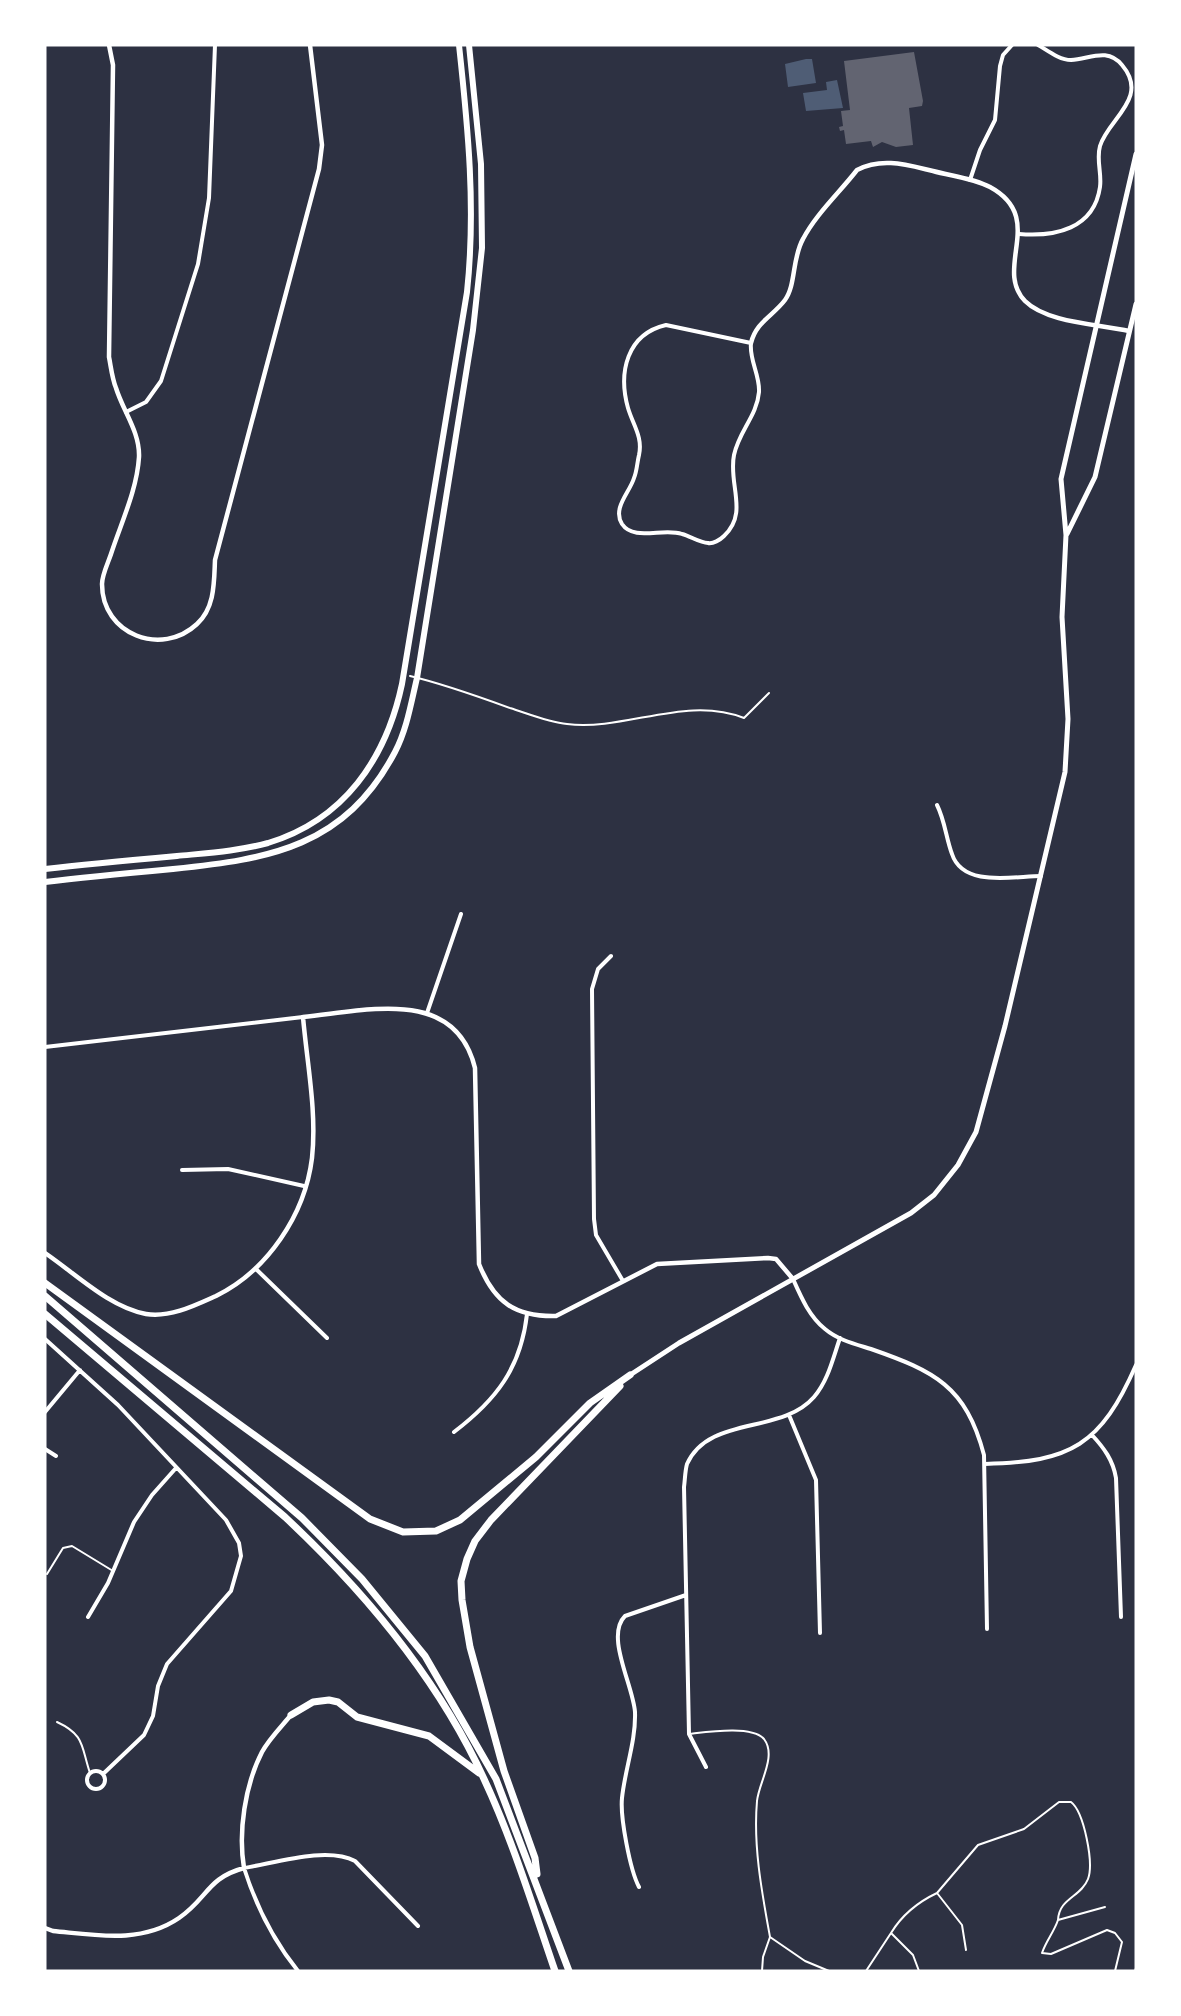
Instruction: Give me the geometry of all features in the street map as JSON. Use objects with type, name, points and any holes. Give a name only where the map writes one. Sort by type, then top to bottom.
[{"type":"highway","points":[[45,1283],[370,1519],[404,1532],[436,1532],[460,1520],[536,1457],[590,1403],[630,1375]]},
{"type":"highway","points":[[45,1296],[302,1518],[362,1579],[393,1616],[431,1665],[496,1779],[569,1971]]},
{"type":"highway","points":[[45,1314],[285,1517],[366,1598],[403,1646],[444,1706],[483,1777],[522,1873],[555,1971]]},
{"type":"highway","points":[[540,1893],[535,1858],[504,1771],[470,1647],[461,1581],[475,1541],[491,1520],[630,1375]]},
{"type":"highway","points":[[291,1715],[313,1702],[321,1700],[338,1702],[357,1717],[429,1736],[463,1759],[483,1777]]},
{"type":"main road","points":[[45,869],[238,849],[284,837],[317,821],[345,798],[359,782],[385,742],[396,712],[402,684],[471,260],[471,164],[459,45]]},
{"type":"main road","points":[[45,882],[238,862],[267,856],[304,842],[329,828],[353,809],[375,785],[396,751],[404,729],[473,330],[482,248],[482,164],[470,45]]},
{"type":"main road","points":[[630,1375],[651,1360],[911,1213],[934,1195],[958,1165],[976,1132],[1041,876],[1068,750],[1062,617],[1066,535],[1061,479],[1136,154]]},
{"type":"main road","points":[[1066,535],[1095,477],[1136,304]]},
{"type":"street","points":[[109,45],[113,65],[109,357],[116,388],[133,426],[139,455],[134,483],[102,582],[105,604],[125,631],[151,640],[171,640],[189,632],[202,620],[210,606],[215,560],[319,169],[322,145],[310,45]]},
{"type":"street","points":[[126,412],[146,402],[161,381],[198,264],[209,198],[215,45]]},
{"type":"street","points":[[970,180],[980,150],[995,120],[1000,66],[1003,55],[1012,45]]},
{"type":"street","points":[[1019,234],[1047,236],[1060,233],[1086,219],[1093,210],[1100,187],[1100,145],[1125,109],[1131,93],[1128,75],[1122,64],[1111,56],[1096,54],[1063,59],[1038,45]]},
{"type":"street","points":[[751,343],[722,339],[678,326],[656,327],[639,337],[628,352],[623,378],[628,408],[639,432],[640,449],[634,478],[619,509],[623,526],[636,534],[677,532],[708,543],[721,540],[732,529],[738,513],[734,456],[740,436],[756,411],[759,389],[750,351],[751,343],[765,317],[784,302],[790,291],[794,260],[803,238],[857,170],[870,164],[887,162],[970,180],[991,188],[1002,196],[1014,213],[1019,234],[1014,273],[1016,286],[1024,299],[1042,312],[1129,331]]},
{"type":"street","points":[[938,804],[945,822],[952,857],[958,866],[971,875],[984,877],[1041,876]]},
{"type":"street","points":[[427,1013],[461,914]]},
{"type":"street","points":[[611,956],[598,969],[592,989],[594,1219],[596,1235],[623,1281]]},
{"type":"street","points":[[45,1047],[404,1007],[427,1013],[449,1024],[462,1036],[475,1068],[479,1264],[486,1282],[495,1294],[506,1304],[527,1314],[556,1316],[665,1262],[776,1259],[793,1279],[804,1304],[817,1322],[840,1338],[914,1365],[945,1383],[967,1410],[978,1433],[985,1464],[987,1629]]},
{"type":"street","points":[[45,1253],[120,1305],[155,1314],[195,1306],[224,1292],[256,1269],[275,1247],[297,1208],[312,1160],[313,1130],[303,1017]]},
{"type":"street","points":[[182,1170],[236,1170],[304,1186]]},
{"type":"street","points":[[256,1269],[327,1338]]},
{"type":"street","points":[[454,1432],[472,1418],[499,1390],[517,1360],[524,1343],[527,1314]]},
{"type":"street","points":[[706,1767],[689,1734],[684,1487],[687,1465],[708,1438],[789,1414],[814,1397],[827,1375],[840,1338]]},
{"type":"street","points":[[45,1339],[118,1405],[226,1520],[239,1543],[241,1556],[237,1577],[231,1591],[167,1664],[158,1686],[153,1716],[144,1735],[104,1774],[104,1786],[96,1790],[87,1783],[90,1773],[99,1771],[104,1774]]},
{"type":"street","points":[[985,1464],[1026,1463],[1059,1454],[1092,1435],[1099,1430],[1136,1365]]},
{"type":"street","points":[[45,1412],[80,1370]]},
{"type":"street","points":[[789,1414],[816,1480],[820,1633]]},
{"type":"street","points":[[1092,1435],[1104,1448],[1114,1467],[1116,1478],[1121,1617]]},
{"type":"street","points":[[45,1449],[56,1456]]},
{"type":"street","points":[[88,1617],[113,1571],[135,1522],[152,1495],[176,1468]]},
{"type":"street","points":[[639,1887],[632,1874],[621,1800],[636,1727],[634,1703],[616,1636],[617,1629],[618,1623],[625,1616],[686,1594]]},
{"type":"street","points":[[291,1715],[262,1753],[252,1782],[243,1822],[244,1868],[253,1897],[269,1929],[298,1971]]},
{"type":"street","points":[[45,1928],[52,1931],[117,1937],[157,1929],[180,1918],[224,1874],[244,1868],[326,1854],[345,1856],[355,1861],[418,1926]]},
{"type":"lane","points":[[413,677],[566,724],[607,724],[656,713],[707,711],[723,711],[744,718],[769,693]]},
{"type":"lane","points":[[47,1574],[63,1548],[67,1546],[72,1546],[113,1571]]},
{"type":"lane","points":[[57,1722],[74,1730],[80,1739],[90,1773]]},
{"type":"lane","points":[[689,1734],[749,1730],[762,1737],[769,1749],[760,1784],[756,1816],[758,1860],[770,1937],[763,1957],[762,1971]]},
{"type":"lane","points":[[866,1971],[901,1918],[922,1901],[937,1893],[978,1845],[1024,1829],[1059,1802],[1071,1802],[1080,1813],[1091,1865],[1088,1879],[1061,1906],[1054,1931],[1046,1941],[1042,1953],[1051,1954],[1107,1930],[1115,1932],[1122,1942],[1115,1971]]},
{"type":"lane","points":[[937,1893],[943,1897],[962,1925],[966,1950]]},
{"type":"lane","points":[[1058,1920],[1105,1908]]},
{"type":"lane","points":[[891,1934],[913,1955],[919,1971]]},
{"type":"lane","points":[[770,1937],[806,1961],[829,1971]]},
{"type":"water","points":[[812,59],[816,83],[788,87],[785,64]]},
{"type":"water","points":[[837,80],[843,108],[806,111],[803,93],[827,90],[826,82]]},
{"type":"building","points":[[914,52],[923,101],[922,106],[909,108],[913,145],[896,147],[882,142],[873,147],[871,141],[846,144],[844,130],[840,131],[839,127],[843,126],[841,111],[850,110],[844,61]]}]
